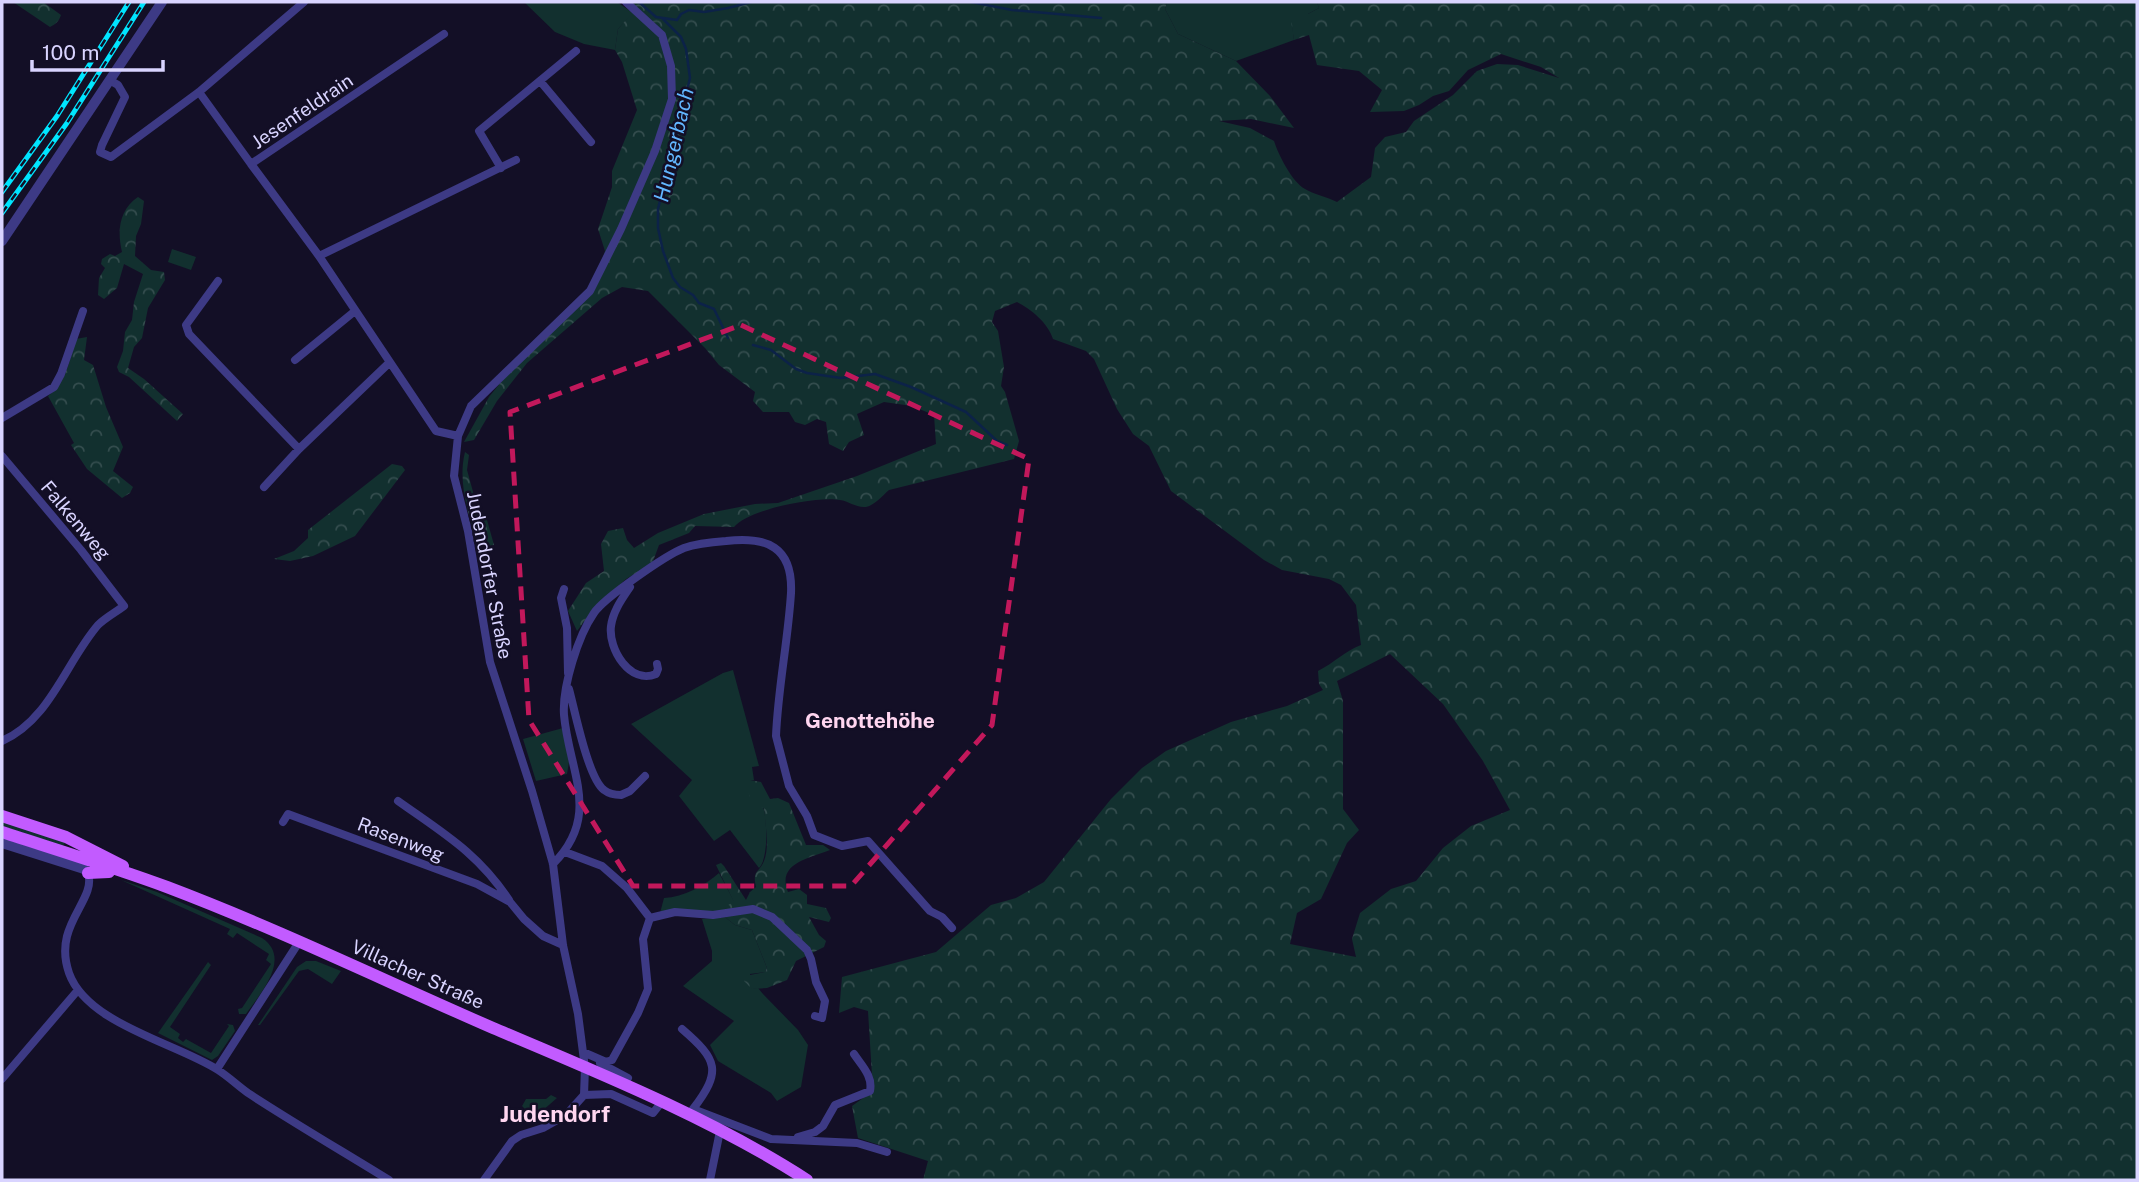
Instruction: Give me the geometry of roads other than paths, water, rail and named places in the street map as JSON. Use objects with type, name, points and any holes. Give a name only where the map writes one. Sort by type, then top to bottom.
[{"type":"main road","points":[[2,816],[66,837],[167,887]]},
{"type":"main road","name":"Villacher Straße","points":[[2,832],[167,887],[661,1103],[690,1112],[807,1180]]},
{"type":"main road","points":[[88,873],[127,874]]},
{"type":"street","points":[[2,241],[162,2]]},
{"type":"street","points":[[111,81],[125,97],[100,152],[111,157],[199,92],[304,2]]},
{"type":"street","name":"Judendorfer Straße","points":[[584,1096],[585,1069],[578,1014],[563,945],[553,864],[490,662],[468,531],[454,476],[458,436],[471,406],[590,290],[621,229],[655,151],[672,99],[671,66],[662,35],[630,3]]},
{"type":"street","name":"Jesenfeldrain","points":[[199,92],[251,164],[444,34]]},
{"type":"street","points":[[501,168],[478,131],[576,51]]},
{"type":"street","points":[[540,81],[591,142]]},
{"type":"street","points":[[319,256],[516,160]]},
{"type":"street","points":[[251,164],[319,256],[436,431],[458,436]]},
{"type":"street","points":[[218,281],[186,325],[189,334],[299,449]]},
{"type":"street","points":[[2,418],[54,387],[83,311]]},
{"type":"street","points":[[295,360],[355,311]]},
{"type":"street","points":[[264,487],[299,449],[390,363]]},
{"type":"street","name":"Falkenweg","points":[[2,456],[124,606],[100,623],[62,681],[34,715],[17,732],[2,741]]},
{"type":"street","points":[[645,776],[630,791],[621,795],[604,790],[598,783],[582,742],[568,682],[583,633],[595,612],[673,554],[701,543],[758,540],[780,551],[787,562],[791,590],[776,736],[789,786],[807,816],[814,835],[842,845],[868,841],[930,911],[942,917],[952,928]]},
{"type":"street","points":[[636,579],[614,614],[612,644],[621,660],[638,675],[649,677],[656,674],[657,664]]},
{"type":"street","points":[[553,864],[565,852],[577,831],[579,819],[576,769],[564,712],[568,682],[567,628],[561,598],[564,589]]},
{"type":"street","name":"Rasenweg","points":[[398,801],[468,850],[496,881],[524,919],[543,936],[563,945]]},
{"type":"street","name":"Rasenweg","points":[[283,822],[289,814],[477,884],[510,902]]},
{"type":"street","points":[[2,843],[84,869],[88,873],[90,887],[68,928],[64,949],[67,969],[78,990],[96,1007],[217,1069],[251,1095],[389,1180]]},
{"type":"street","points":[[565,852],[597,862],[627,888],[650,918]]},
{"type":"street","points":[[650,918],[676,912],[713,915],[753,909],[765,912],[807,950],[816,982],[825,1001],[824,1015],[822,1018],[815,1016]]},
{"type":"street","points":[[583,1052],[606,1062],[612,1060],[638,1013],[649,989],[643,939],[650,918]]},
{"type":"street","points":[[217,1069],[299,943]]},
{"type":"street","points":[[2,1079],[78,990]]},
{"type":"street","points":[[682,1029],[705,1048],[712,1072],[709,1087],[690,1112],[771,1139],[857,1143],[887,1152]]},
{"type":"street","points":[[792,1139],[815,1132],[823,1126],[835,1105],[870,1091],[872,1083],[869,1074],[854,1054]]},
{"type":"street","points":[[601,1060],[602,1065],[628,1077]]},
{"type":"street","points":[[484,1180],[512,1141],[566,1115],[584,1096],[611,1094],[653,1112],[661,1103]]},
{"type":"street","points":[[710,1180],[720,1131]]},
{"type":"waterway","points":[[639,2],[656,17],[677,20],[689,10],[704,12],[751,2]]},
{"type":"waterway","points":[[971,2],[1012,10],[1101,18]]},
{"type":"waterway","name":"Hungerbach","points":[[663,19],[681,37],[686,49],[690,78],[658,209],[658,228],[673,278],[699,303],[714,309],[728,338]]},
{"type":"waterway","points":[[753,345],[771,350],[796,369],[807,373],[841,378],[875,374],[911,387],[966,412],[997,441],[1007,445]]},
{"type":"railway","points":[[2,192],[57,116],[129,2]]},
{"type":"railway","points":[[2,213],[67,123],[144,2]]},
{"type":"district","name":"Genottehöhe","points":[[870,721]]},
{"type":"district","name":"Judendorf","points":[[555,1114]]}]
